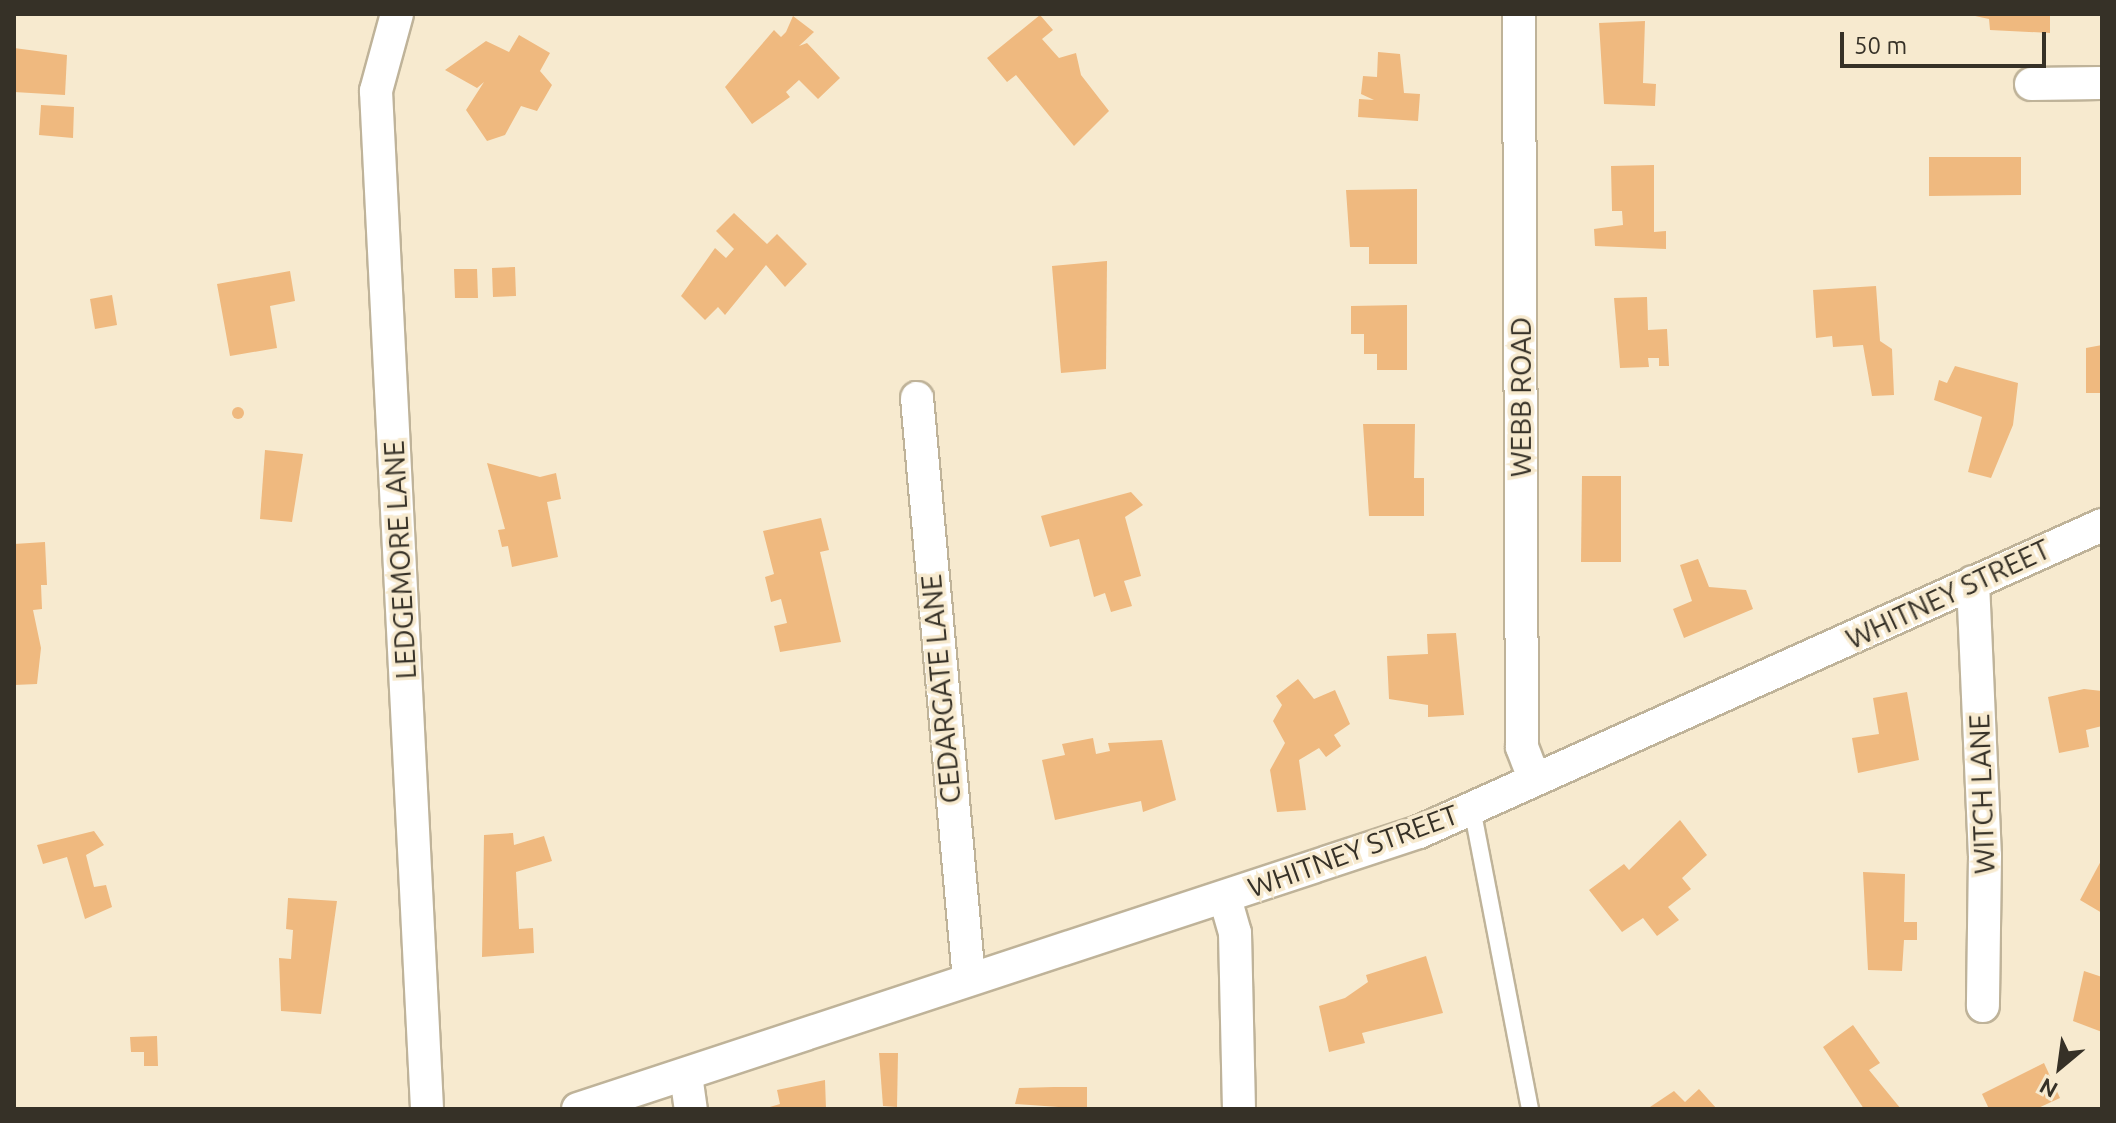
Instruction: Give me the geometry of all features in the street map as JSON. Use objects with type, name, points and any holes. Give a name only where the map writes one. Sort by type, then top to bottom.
[{"type":"street","name":"LEDGEMORE LANE","points":[[397,14],[376,91],[427,1109]]},
{"type":"street","name":"WEBB ROAD","points":[[1519,14],[1522,747],[1534,779]]},
{"type":"street","points":[[2031,84],[2102,83]]},
{"type":"street","name":"CEDARGATE LANE","points":[[917,398],[969,979]]},
{"type":"street","name":"WHITNEY STREET","points":[[578,1109],[1225,898],[1472,808],[2102,525]]},
{"type":"street","name":"WITCH LANE","points":[[1973,582],[1983,1006]]},
{"type":"street","points":[[1225,898],[1235,933],[1239,1109]]},
{"type":"street","points":[[686,1075],[691,1109]]},
{"type":"lane","points":[[1472,808],[1530,1109]]},
{"type":"building","points":[[1966,14],[2050,14],[2050,33],[1990,30],[1989,19]]},
{"type":"building","points":[[1040,15],[1053,30],[1042,39],[1059,58],[1076,53],[1081,75],[1109,111],[1074,146],[1016,75],[1007,82],[987,58]]},
{"type":"building","points":[[793,16],[814,32],[799,46],[807,43],[840,78],[818,99],[799,80],[786,92],[790,97],[752,124],[725,87],[774,30],[781,37],[786,32]]},
{"type":"building","points":[[1645,21],[1643,83],[1656,84],[1655,106],[1604,104],[1599,23]]},
{"type":"building","points":[[519,35],[550,53],[540,71],[552,85],[537,111],[521,106],[505,135],[487,141],[466,110],[484,82],[477,88],[445,70],[486,41],[509,52]]},
{"type":"building","points":[[14,48],[67,55],[65,95],[14,92]]},
{"type":"building","points":[[1378,52],[1400,54],[1404,93],[1420,94],[1418,121],[1358,117],[1359,99],[1374,100],[1361,94],[1363,76],[1377,77]]},
{"type":"building","points":[[41,105],[74,107],[73,138],[39,135]]},
{"type":"building","points":[[1929,157],[2021,157],[2021,195],[1929,196]]},
{"type":"building","points":[[1654,165],[1654,232],[1666,231],[1666,249],[1595,246],[1594,229],[1623,225],[1622,211],[1612,211],[1611,166]]},
{"type":"building","points":[[1417,189],[1417,264],[1369,264],[1369,247],[1350,247],[1346,190]]},
{"type":"building","points":[[734,213],[767,244],[777,234],[807,264],[785,287],[766,265],[725,315],[718,307],[705,320],[681,296],[715,248],[726,258],[734,249],[716,231]]},
{"type":"building","points":[[1107,261],[1106,369],[1061,373],[1052,266]]},
{"type":"building","points":[[515,267],[516,296],[493,297],[492,268]]},
{"type":"building","points":[[454,269],[477,269],[478,298],[455,298]]},
{"type":"building","points":[[290,271],[295,301],[270,306],[277,348],[230,356],[217,284]]},
{"type":"building","points":[[1876,286],[1880,341],[1892,349],[1894,395],[1872,396],[1863,345],[1833,347],[1832,336],[1816,338],[1813,290]]},
{"type":"building","points":[[112,295],[117,325],[95,329],[90,299]]},
{"type":"building","points":[[1647,297],[1648,330],[1667,329],[1669,366],[1659,366],[1659,358],[1648,358],[1649,367],[1620,368],[1614,298]]},
{"type":"building","points":[[1407,305],[1407,370],[1377,370],[1377,354],[1364,354],[1364,334],[1351,334],[1351,306]]},
{"type":"building","points":[[2102,345],[2102,393],[2086,393],[2086,348]]},
{"type":"building","points":[[1955,366],[2018,383],[2013,425],[1991,478],[1968,472],[1982,417],[1934,400],[1939,380],[1947,383]]},
{"type":"building","points":[[238,407],[244,413],[238,419],[232,413]]},
{"type":"building","points":[[1363,424],[1415,424],[1414,478],[1424,478],[1424,516],[1369,516]]},
{"type":"building","points":[[265,450],[303,454],[292,522],[260,519]]},
{"type":"building","points":[[487,463],[540,477],[556,473],[561,499],[547,502],[558,557],[512,567],[508,546],[502,547],[498,530],[505,529]]},
{"type":"building","points":[[1582,476],[1621,476],[1621,562],[1581,562]]},
{"type":"building","points":[[1131,492],[1143,505],[1125,517],[1141,576],[1124,581],[1132,606],[1111,612],[1105,593],[1094,597],[1079,539],[1050,547],[1041,516]]},
{"type":"building","points":[[821,518],[829,550],[820,552],[841,642],[780,652],[774,626],[787,623],[781,599],[771,602],[765,577],[774,574],[763,531]]},
{"type":"building","points":[[45,542],[47,585],[41,585],[42,609],[33,610],[41,648],[37,684],[14,685],[14,544]]},
{"type":"building","points":[[1698,559],[1709,587],[1746,590],[1753,609],[1684,638],[1673,609],[1692,601],[1680,565]]},
{"type":"building","points":[[1456,633],[1464,715],[1428,717],[1428,705],[1389,699],[1387,656],[1428,654],[1427,634]]},
{"type":"building","points":[[1298,679],[1314,699],[1335,690],[1350,724],[1334,735],[1341,746],[1326,757],[1319,748],[1299,760],[1306,810],[1277,812],[1270,770],[1285,743],[1273,721],[1282,705],[1276,696]]},
{"type":"building","points":[[2084,689],[2102,691],[2102,726],[2086,730],[2089,747],[2059,753],[2048,697]]},
{"type":"building","points":[[1907,692],[1919,760],[1858,773],[1852,738],[1879,734],[1873,698]]},
{"type":"building","points":[[1093,738],[1096,754],[1110,751],[1108,743],[1162,740],[1176,800],[1143,812],[1141,801],[1055,820],[1042,760],[1065,755],[1062,744]]},
{"type":"building","points":[[1680,820],[1707,855],[1682,878],[1691,889],[1668,907],[1679,920],[1657,936],[1643,918],[1622,932],[1589,890],[1624,864],[1629,870]]},
{"type":"building","points":[[94,831],[104,845],[86,855],[94,887],[106,885],[112,907],[85,919],[67,857],[43,864],[37,845]]},
{"type":"building","points":[[513,833],[514,845],[544,836],[552,861],[516,872],[519,929],[533,928],[534,953],[482,957],[484,835]]},
{"type":"building","points":[[2102,859],[2102,913],[2080,900]]},
{"type":"building","points":[[1863,872],[1905,874],[1904,922],[1917,922],[1917,940],[1904,940],[1902,971],[1868,970]]},
{"type":"building","points":[[288,898],[337,901],[321,1014],[281,1011],[279,958],[291,959],[293,930],[286,929]]},
{"type":"building","points":[[1426,956],[1443,1013],[1362,1033],[1365,1043],[1329,1052],[1319,1006],[1345,998],[1368,982],[1366,975]]},
{"type":"building","points":[[2084,971],[2102,977],[2102,1032],[2073,1021]]},
{"type":"building","points":[[1853,1025],[1880,1063],[1869,1070],[1901,1109],[1864,1109],[1823,1047]]},
{"type":"building","points":[[157,1036],[158,1066],[144,1066],[144,1052],[131,1052],[130,1037]]},
{"type":"building","points":[[879,1053],[898,1053],[897,1107],[883,1106]]},
{"type":"building","points":[[2044,1063],[2060,1098],[2036,1109],[1989,1109],[1982,1094]]},
{"type":"building","points":[[825,1080],[826,1109],[763,1109],[780,1104],[777,1090]]},
{"type":"building","points":[[1087,1087],[1087,1109],[1015,1104],[1019,1088]]},
{"type":"building","points":[[1699,1089],[1717,1109],[1647,1109],[1674,1091],[1685,1102]]}]
